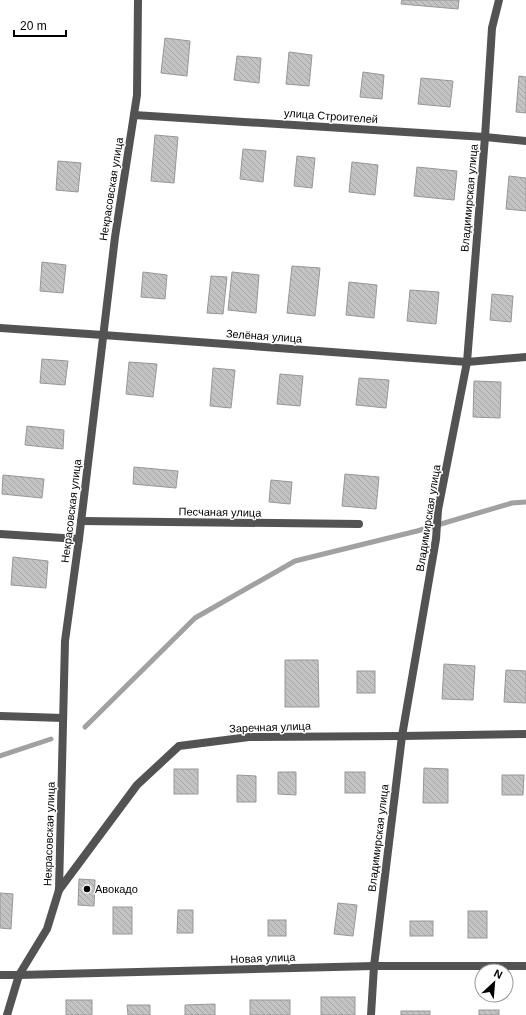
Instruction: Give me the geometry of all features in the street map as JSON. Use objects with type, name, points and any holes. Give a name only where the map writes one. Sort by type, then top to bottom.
[{"type":"street","name":"Некрасовская улица","points":[[7,1015],[20,975],[47,929],[59,890],[65,641],[79,539],[115,237],[137,96],[138,0]]},
{"type":"street","name":"Владимирская улица","points":[[371,1015],[374,966],[402,736],[436,539],[438,510],[467,362],[492,28],[499,0]]},
{"type":"street","name":"улица Строителей","points":[[134,115],[485,137],[526,141]]},
{"type":"street","name":"Зелёная улица","points":[[0,328],[467,362],[526,357]]},
{"type":"street","name":"Песчаная улица","points":[[81,521],[358,524]]},
{"type":"street","points":[[0,534],[79,539]]},
{"type":"street","points":[[0,716],[63,718]]},
{"type":"street","name":"Заречная улица","points":[[59,890],[137,785],[179,746],[249,737],[526,734]]},
{"type":"street","name":"Новая улица","points":[[0,975],[374,966],[526,966]]},
{"type":"building","points":[[402,0],[459,0],[458,9],[401,4]]},
{"type":"building","points":[[165,38],[190,41],[187,76],[161,73]]},
{"type":"building","points":[[289,52],[312,55],[309,86],[286,84]]},
{"type":"building","points":[[237,56],[261,58],[259,83],[234,80]]},
{"type":"building","points":[[363,72],[384,75],[382,99],[360,97]]},
{"type":"building","points":[[519,76],[526,77],[526,113],[516,112]]},
{"type":"building","points":[[421,78],[453,81],[450,107],[418,104]]},
{"type":"building","points":[[155,135],[178,137],[174,183],[151,181]]},
{"type":"building","points":[[243,149],[266,151],[263,182],[240,179]]},
{"type":"building","points":[[297,156],[315,158],[312,188],[294,186]]},
{"type":"building","points":[[58,161],[81,163],[78,192],[56,190]]},
{"type":"building","points":[[352,162],[378,165],[375,195],[349,192]]},
{"type":"building","points":[[417,167],[457,171],[454,200],[414,196]]},
{"type":"building","points":[[509,176],[526,178],[526,211],[506,209]]},
{"type":"building","points":[[42,262],[66,265],[63,293],[40,291]]},
{"type":"building","points":[[292,266],[320,268],[315,316],[287,313]]},
{"type":"building","points":[[143,272],[167,275],[165,299],[141,297]]},
{"type":"building","points":[[232,272],[259,275],[256,313],[228,310]]},
{"type":"building","points":[[211,276],[227,277],[223,314],[207,313]]},
{"type":"building","points":[[349,282],[377,285],[374,318],[346,315]]},
{"type":"building","points":[[410,290],[439,292],[436,324],[407,321]]},
{"type":"building","points":[[492,294],[513,296],[511,322],[490,320]]},
{"type":"building","points":[[42,359],[68,361],[65,385],[40,383]]},
{"type":"building","points":[[129,362],[157,364],[153,397],[126,394]]},
{"type":"building","points":[[213,368],[235,370],[231,408],[210,406]]},
{"type":"building","points":[[280,374],[303,376],[300,406],[277,404]]},
{"type":"building","points":[[359,378],[389,380],[386,408],[356,405]]},
{"type":"building","points":[[474,381],[501,382],[500,418],[473,417]]},
{"type":"building","points":[[27,426],[64,430],[63,449],[25,445]]},
{"type":"building","points":[[134,467],[178,471],[176,488],[133,484]]},
{"type":"building","points":[[345,474],[379,477],[376,509],[342,506]]},
{"type":"building","points":[[3,475],[44,479],[42,498],[2,494]]},
{"type":"building","points":[[271,480],[292,482],[290,504],[269,502]]},
{"type":"building","points":[[13,557],[48,561],[46,588],[11,585]]},
{"type":"building","points":[[285,660],[318,660],[319,707],[285,707]]},
{"type":"building","points":[[444,664],[475,666],[473,700],[442,699]]},
{"type":"building","points":[[506,670],[526,671],[526,703],[504,702]]},
{"type":"building","points":[[357,671],[375,671],[375,693],[357,693]]},
{"type":"building","points":[[424,768],[448,769],[448,803],[423,803]]},
{"type":"building","points":[[174,769],[198,769],[198,794],[174,794]]},
{"type":"building","points":[[278,772],[296,772],[296,795],[278,794]]},
{"type":"building","points":[[345,772],[365,772],[365,793],[345,793]]},
{"type":"building","points":[[237,775],[256,776],[256,802],[237,802]]},
{"type":"building","points":[[502,775],[524,775],[523,795],[502,795]]},
{"type":"building","points":[[79,879],[95,880],[94,906],[78,905]]},
{"type":"building","points":[[0,893],[13,894],[11,929],[0,928]]},
{"type":"building","points":[[338,903],[357,905],[353,936],[334,934]]},
{"type":"building","points":[[113,907],[132,907],[132,934],[113,934]]},
{"type":"building","points":[[178,910],[193,910],[193,933],[177,933]]},
{"type":"building","points":[[468,911],[487,911],[487,938],[468,938]]},
{"type":"building","points":[[268,920],[286,920],[286,936],[268,936]]},
{"type":"building","points":[[410,921],[433,921],[433,936],[410,936]]},
{"type":"building","points":[[321,997],[355,997],[355,1015],[321,1015]]},
{"type":"building","points":[[66,1000],[92,1000],[92,1015],[66,1015]]},
{"type":"building","points":[[250,1000],[290,1000],[290,1015],[250,1015]]},
{"type":"building","points":[[215,1004],[215,1015],[185,1015],[185,1005]]},
{"type":"building","points":[[127,1005],[150,1005],[150,1015],[128,1015]]},
{"type":"building","points":[[479,1010],[499,1010],[499,1015],[479,1015]]},
{"type":"building","points":[[401,1011],[430,1011],[430,1015],[401,1015]]},
{"type":"waterway","points":[[85,727],[195,618],[295,561],[417,531],[512,503],[526,502]]},
{"type":"waterway","points":[[0,756],[51,739]]},
{"type":"place","name":"Авокадо","points":[[87,889]]}]
